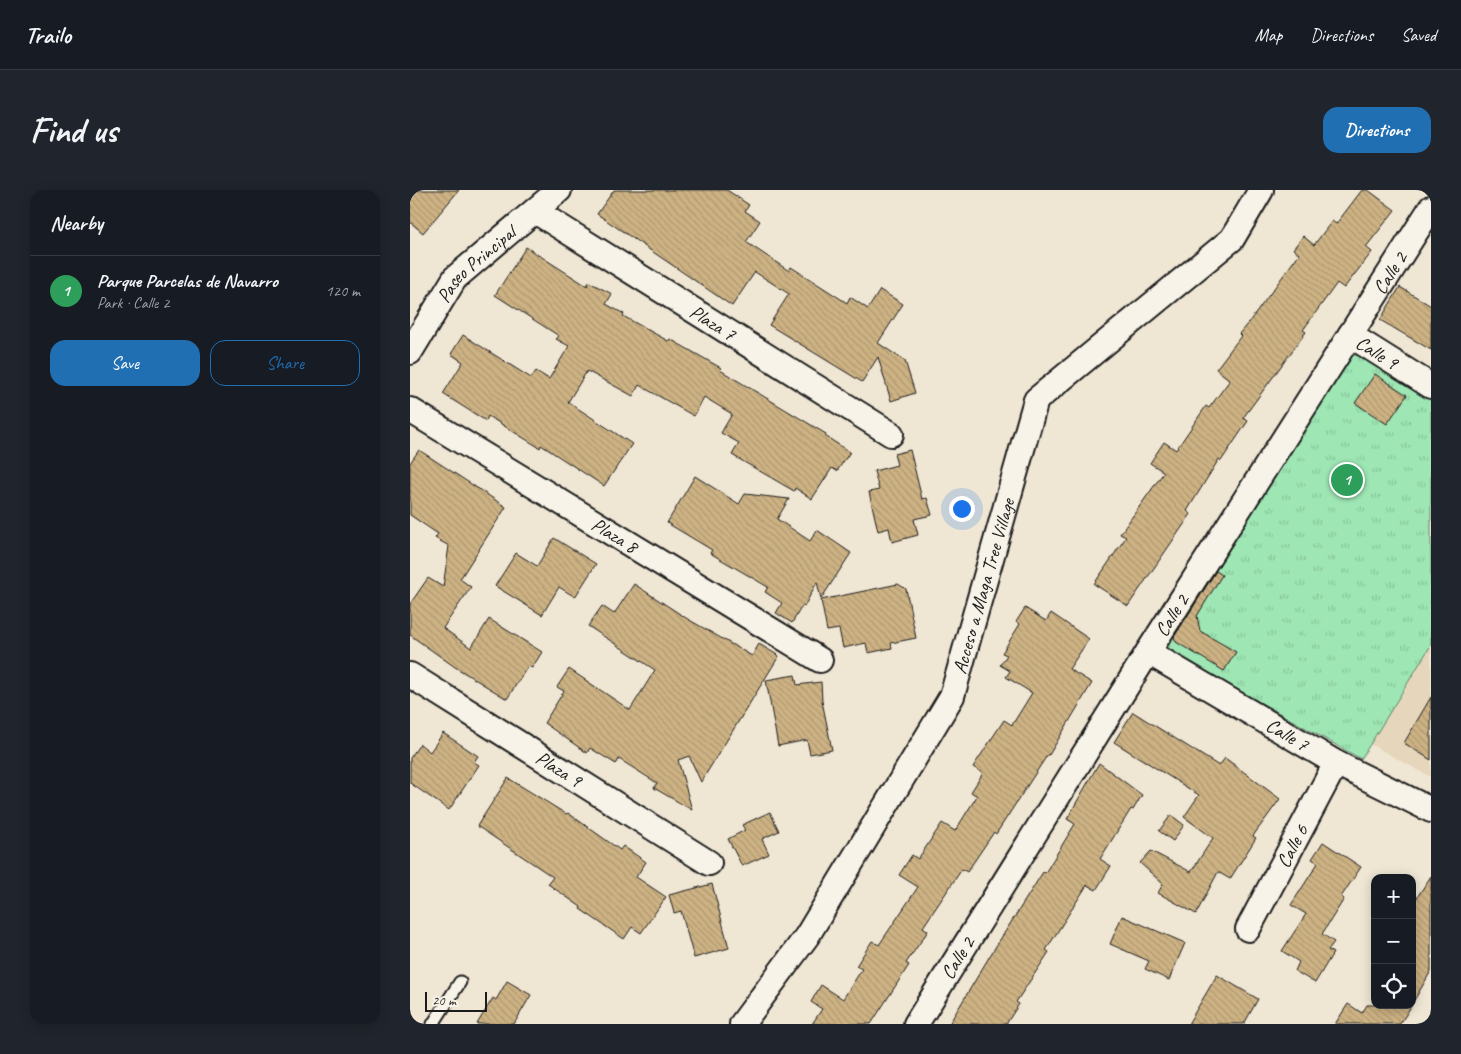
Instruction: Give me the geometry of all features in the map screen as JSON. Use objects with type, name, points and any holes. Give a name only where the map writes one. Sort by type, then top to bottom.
[{"type":"street","name":"Paseo Principal","points":[[410,352],[455,278],[559,190]]},
{"type":"street","name":"Acceso a Maga Tree Village","points":[[742,1024],[807,936],[952,696],[1036,400],[1232,239],[1261,190]]},
{"type":"street","name":"Calle 2","points":[[916,1024],[1148,652],[1431,208]]},
{"type":"street","name":"Plaza 7","points":[[536,211],[891,434]]},
{"type":"street","name":"Calle 9","points":[[1350,335],[1431,386]]},
{"type":"street","name":"Plaza 8","points":[[410,410],[820,660]]},
{"type":"street","name":"Calle 7","points":[[1148,652],[1336,763],[1431,810]]},
{"type":"street","name":"Plaza 9","points":[[410,675],[709,863]]},
{"type":"street","name":"Calle 6","points":[[1248,929],[1336,763]]},
{"type":"lane","points":[[433,1024],[460,982]]},
{"type":"shaded area","points":[[1431,645],[1431,777],[1370,744]]},
{"type":"green space","points":[[1349,355],[1369,356],[1431,395],[1431,645],[1361,759],[1167,650],[1163,635]]},
{"type":"building","points":[[410,190],[459,190],[423,233],[410,222]]},
{"type":"building","points":[[614,190],[727,190],[749,205],[745,211],[760,221],[746,242],[789,271],[791,267],[847,303],[850,297],[868,309],[880,290],[903,304],[878,343],[905,361],[915,393],[891,401],[878,357],[862,382],[769,325],[789,294],[755,272],[732,306],[597,214]]},
{"type":"building","points":[[1362,190],[1368,190],[1395,210],[1366,247],[1372,252],[1344,288],[1337,283],[1303,330],[1306,332],[1243,418],[1248,421],[1221,461],[1219,459],[1187,511],[1191,514],[1128,606],[1094,584],[1126,537],[1120,534],[1164,472],[1150,463],[1164,442],[1176,450],[1206,406],[1209,408],[1230,380],[1216,369],[1241,336],[1239,334],[1299,254],[1293,249],[1303,236],[1314,245],[1332,221],[1336,224]]},
{"type":"building","points":[[526,247],[587,286],[589,282],[612,294],[606,304],[624,314],[623,316],[668,341],[670,339],[721,368],[720,370],[826,434],[825,436],[850,452],[837,471],[832,468],[812,499],[795,488],[794,491],[732,455],[739,443],[721,433],[732,414],[704,397],[694,416],[639,385],[633,396],[587,371],[568,402],[632,444],[604,486],[541,445],[540,448],[488,416],[486,421],[443,394],[463,362],[451,354],[463,335],[531,378],[536,371],[549,379],[569,346],[556,339],[559,336],[495,295]]},
{"type":"building","points":[[1400,287],[1431,306],[1431,350],[1380,320]]},
{"type":"building","points":[[1375,374],[1407,395],[1387,424],[1355,403]]},
{"type":"building","points":[[419,450],[506,507],[460,579],[471,587],[443,628],[471,648],[489,619],[542,652],[532,668],[528,666],[507,699],[455,667],[410,635],[410,604],[428,578],[443,587],[449,546],[435,538],[438,534],[410,515],[410,463]]},
{"type":"building","points":[[910,450],[922,499],[927,498],[932,515],[914,519],[918,535],[892,542],[889,528],[878,531],[869,492],[879,490],[874,471],[897,465],[894,454]]},
{"type":"building","points":[[695,476],[739,504],[745,494],[789,499],[777,519],[810,541],[817,530],[851,553],[821,599],[817,582],[804,607],[802,606],[792,623],[776,613],[782,603],[765,592],[768,587],[710,553],[712,550],[667,523]]},
{"type":"building","points":[[554,538],[596,564],[575,597],[559,587],[542,615],[495,586],[516,553],[537,566]]},
{"type":"building","points":[[1216,571],[1222,575],[1197,616],[1200,631],[1236,652],[1224,671],[1176,642],[1174,637]]},
{"type":"building","points":[[634,584],[686,618],[752,656],[759,644],[779,656],[701,782],[689,756],[678,760],[692,810],[654,788],[657,783],[619,759],[616,764],[590,748],[587,753],[544,723],[564,691],[557,687],[569,669],[630,710],[655,670],[588,626],[602,606],[614,614]]},
{"type":"building","points":[[898,584],[906,589],[916,638],[891,643],[892,648],[868,653],[866,643],[843,648],[839,629],[827,631],[821,600]]},
{"type":"building","points":[[1025,608],[1046,621],[1051,613],[1089,639],[1069,669],[1092,683],[1049,755],[996,834],[994,832],[967,872],[962,869],[923,927],[928,931],[906,963],[909,965],[871,1024],[812,1024],[822,1009],[811,1002],[821,985],[843,999],[862,969],[856,966],[872,941],[879,945],[918,887],[899,875],[912,855],[918,859],[942,823],[955,831],[977,796],[971,792],[983,773],[973,767],[1004,720],[1012,725],[1032,693],[1006,677],[1010,671],[1000,665],[1007,655],[1002,653],[1020,624],[1016,622]]},
{"type":"building","points":[[795,675],[797,685],[821,682],[822,701],[832,750],[810,754],[807,740],[778,746],[766,680]]},
{"type":"building","points":[[1431,697],[1431,760],[1404,743]]},
{"type":"building","points":[[1133,712],[1219,766],[1225,758],[1280,799],[1253,836],[1256,838],[1230,879],[1218,872],[1196,914],[1158,893],[1163,884],[1140,863],[1151,851],[1191,872],[1213,838],[1184,817],[1199,795],[1114,742]]},
{"type":"building","points":[[443,733],[478,756],[474,762],[479,765],[449,810],[410,783],[410,758],[420,744],[430,752]]},
{"type":"building","points":[[1099,763],[1142,795],[1133,810],[1131,809],[1100,859],[1111,866],[1096,890],[1087,885],[1046,950],[1049,952],[1016,1002],[1019,1004],[1006,1024],[949,1024],[991,954],[1075,824],[1067,819]]},
{"type":"building","points":[[508,778],[566,814],[568,813],[620,850],[623,846],[646,862],[636,877],[666,897],[641,933],[632,927],[624,939],[548,884],[553,877],[477,826]]},
{"type":"building","points":[[770,812],[779,831],[762,839],[769,854],[742,866],[728,839],[745,830],[742,825]]},
{"type":"building","points":[[1171,815],[1184,825],[1173,841],[1159,831]]},
{"type":"building","points":[[1323,842],[1361,867],[1341,897],[1344,899],[1322,934],[1334,942],[1328,950],[1333,953],[1315,983],[1295,971],[1299,962],[1282,951],[1306,914],[1291,905],[1318,863],[1312,859]]},
{"type":"building","points":[[1431,876],[1431,971],[1416,997],[1416,919],[1416,899]]},
{"type":"building","points":[[712,884],[729,948],[694,958],[681,911],[674,913],[669,895]]},
{"type":"building","points":[[1122,916],[1185,943],[1169,980],[1145,969],[1149,961],[1110,944]]},
{"type":"building","points":[[1217,975],[1258,999],[1244,1024],[1188,1024]]},
{"type":"building","points":[[507,981],[531,995],[514,1024],[477,1024],[493,998],[496,1000]]},
{"type":"building","points":[[1348,1004],[1362,1013],[1367,1005],[1371,1005],[1371,1009],[1409,1009],[1400,1024],[1335,1024]]},
{"type":"place","name":"Parque Parcelas de Navarro","points":[[1347,480]]}]
